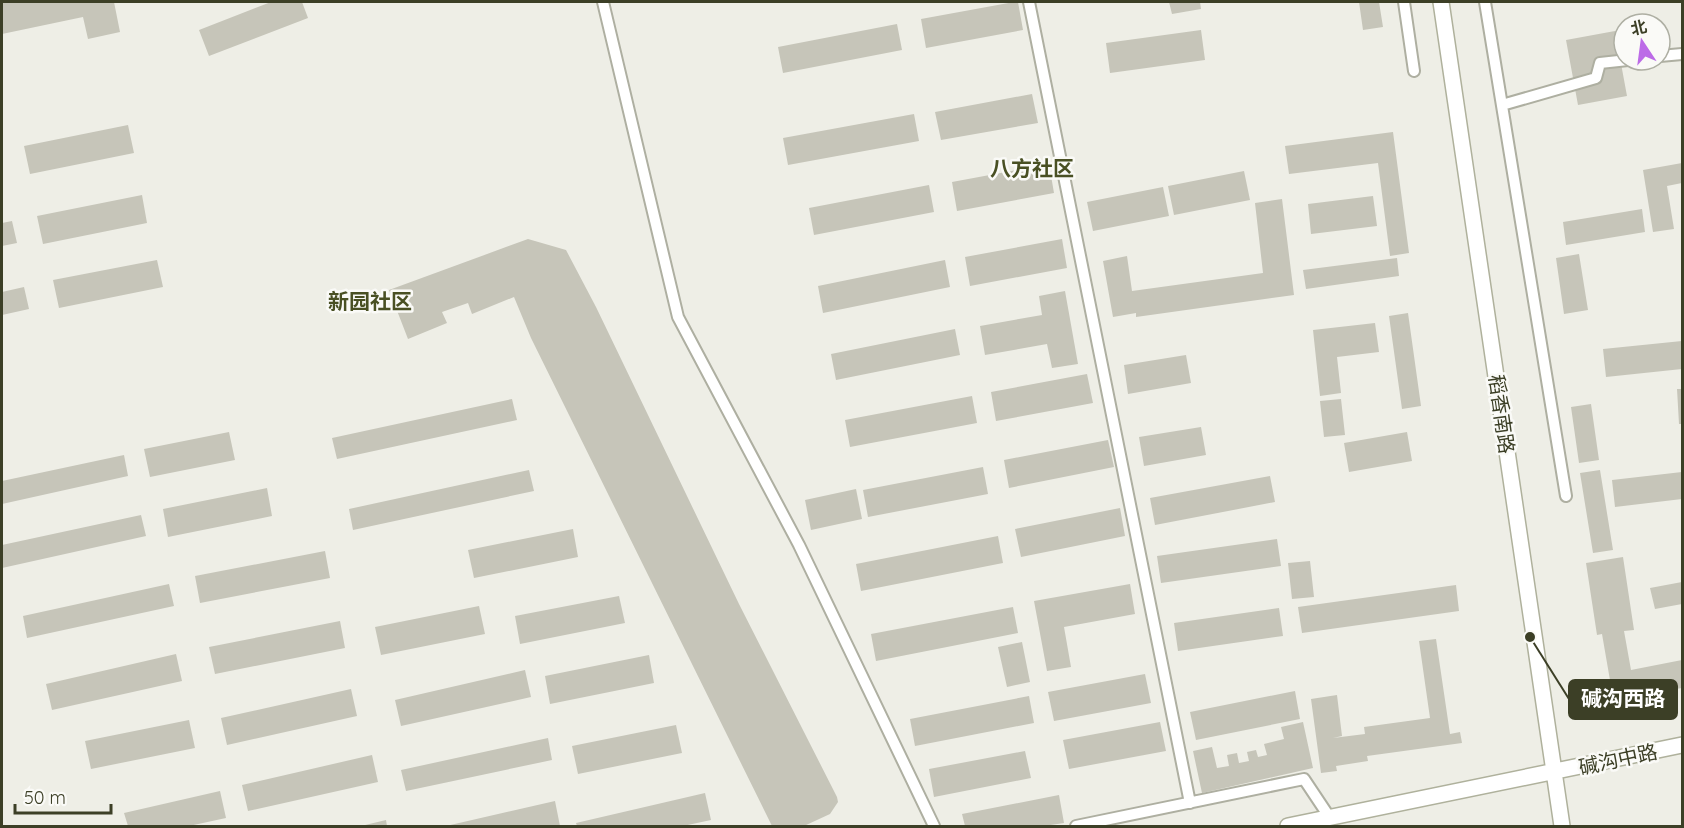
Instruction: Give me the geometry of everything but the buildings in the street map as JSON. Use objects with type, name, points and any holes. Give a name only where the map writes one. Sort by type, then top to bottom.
[{"type":"main road","name":"稻香南路","points":[[1441,2],[1562,826]]},
{"type":"main road","name":"碱沟中路","points":[[1288,826],[1683,746]]},
{"type":"street","points":[[603,2],[678,316],[799,545],[934,826]]},
{"type":"street","points":[[1029,2],[1190,803]]},
{"type":"street","points":[[1404,2],[1414,71]]},
{"type":"street","points":[[1485,2],[1566,496]]},
{"type":"street","points":[[1502,105],[1596,78],[1600,63],[1612,62]]},
{"type":"street","points":[[1076,826],[1304,779],[1330,818]]},
{"type":"place","name":"碱沟西路","points":[[1530,637]]},
{"type":"district","name":"八方社区","points":[[1032,168]]},
{"type":"district","name":"新园社区","points":[[370,301]]}]
